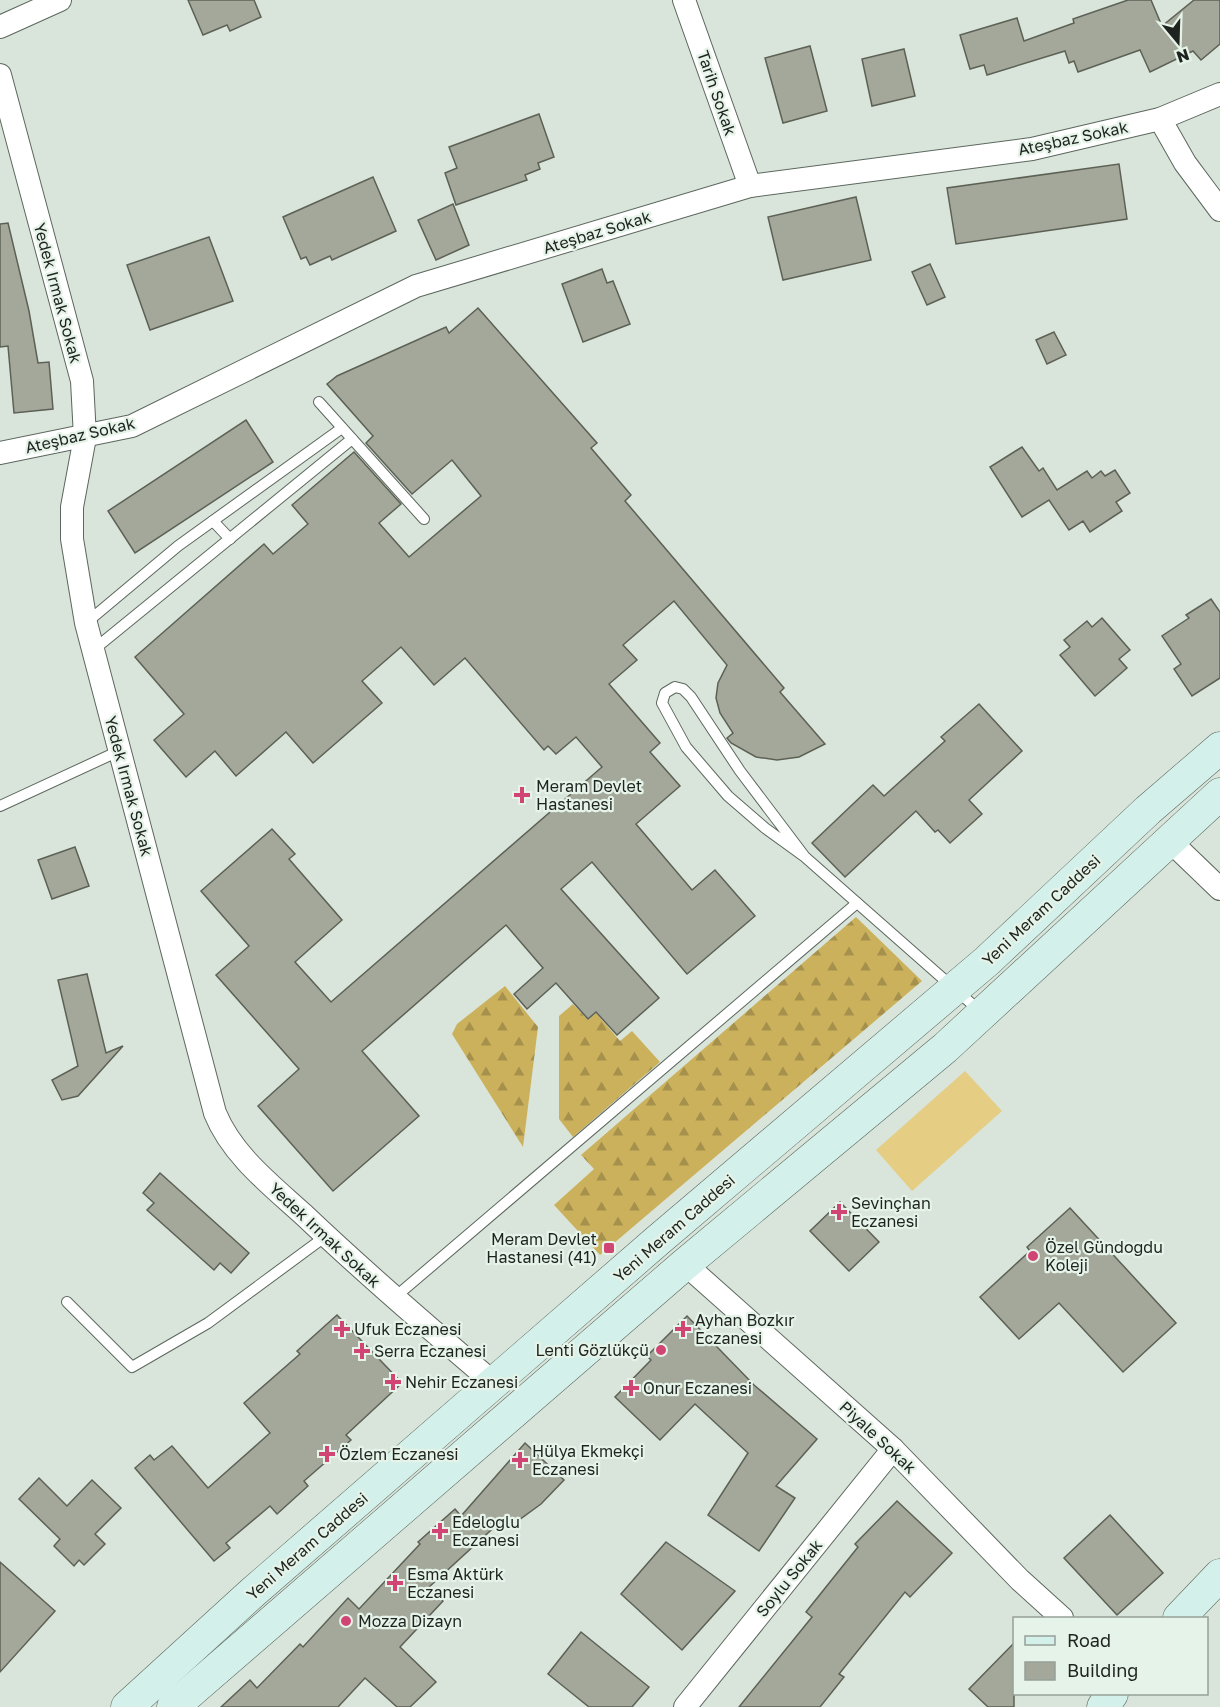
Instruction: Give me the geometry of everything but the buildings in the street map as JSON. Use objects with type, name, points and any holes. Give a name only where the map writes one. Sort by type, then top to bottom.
[{"type":"main road","name":"Yeni Meram Caddesi","points":[[127,1707],[252,1593],[987,961],[1148,810],[1220,747]]},
{"type":"main road","name":"Yeni Meram Caddesi","points":[[173,1707],[685,1264],[984,1014],[1220,794]]},
{"type":"main road","points":[[1180,1617],[1220,1575]]},
{"type":"street","points":[[0,27],[60,0]]},
{"type":"street","name":"Tarih Sokak","points":[[684,0],[750,186]]},
{"type":"street","name":"Yedek Irmak Sokak","points":[[0,75],[82,381],[85,437],[72,507],[73,549],[86,623],[208,1088],[223,1131],[249,1162],[326,1236],[393,1298],[495,1384]]},
{"type":"street","name":"Ateşbaz Sokak","points":[[0,453],[132,426],[416,286],[750,186],[1032,148],[1160,119],[1220,94]]},
{"type":"street","points":[[1160,119],[1185,163],[1220,210]]},
{"type":"street","points":[[1169,840],[1220,889]]},
{"type":"street","name":"Piyale Sokak","points":[[685,1264],[893,1449],[1020,1580],[1061,1617]]},
{"type":"street","name":"Soylu Sokak","points":[[685,1707],[893,1449]]},
{"type":"lane","points":[[319,402],[424,519]]},
{"type":"lane","points":[[86,623],[151,568],[342,428]]},
{"type":"lane","points":[[92,651],[352,439]]},
{"type":"lane","points":[[213,521],[230,539]]},
{"type":"lane","points":[[805,857],[740,771],[692,697],[684,689],[675,687],[665,693],[662,704],[669,721],[686,747],[717,784],[765,828],[805,857],[984,1014]]},
{"type":"lane","points":[[0,806],[119,751]]},
{"type":"lane","points":[[393,1298],[857,903]]},
{"type":"lane","points":[[67,1302],[132,1367],[208,1323],[326,1236]]},
{"type":"shaded area","points":[[965,1071],[1002,1111],[912,1191],[876,1150]]},
{"type":"green space","points":[[856,917],[922,981],[600,1255],[554,1205],[594,1169],[581,1155]]},
{"type":"green space","points":[[505,986],[538,1027],[523,1147],[452,1034],[457,1024]]},
{"type":"green space","points":[[573,1004],[588,1020],[596,1013],[620,1041],[632,1031],[660,1062],[573,1137],[559,1119],[559,1016]]},
{"type":"place","name":"Meram Devlet Hastanesi","points":[[522,795]]},
{"type":"place","name":"Sevinçhan Eczanesi","points":[[839,1212]]},
{"type":"place","name":"Meram Devlet Hastanesi (41)","points":[[609,1248]]},
{"type":"place","name":"Özel Gündoğdu Koleji","points":[[1033,1256]]},
{"type":"place","name":"Ufuk Eczanesi","points":[[342,1329]]},
{"type":"place","name":"Ayhan Bozkır Eczanesi","points":[[683,1329]]},
{"type":"place","name":"Lenti Gözlükçü","points":[[661,1350]]},
{"type":"place","name":"Serra Eczanesi","points":[[362,1351]]},
{"type":"place","name":"Nehir Eczanesi","points":[[393,1382]]},
{"type":"place","name":"Onur Eczanesi","points":[[631,1388]]},
{"type":"place","name":"Özlem Eczanesi","points":[[327,1454]]},
{"type":"place","name":"Hülya Ekmekçi Eczanesi","points":[[520,1460]]},
{"type":"place","name":"Edeloğlu Eczanesi","points":[[440,1531]]},
{"type":"place","name":"Esma Aktürk Eczanesi","points":[[395,1583]]},
{"type":"place","name":"Mozza Dizayn","points":[[346,1621]]}]
